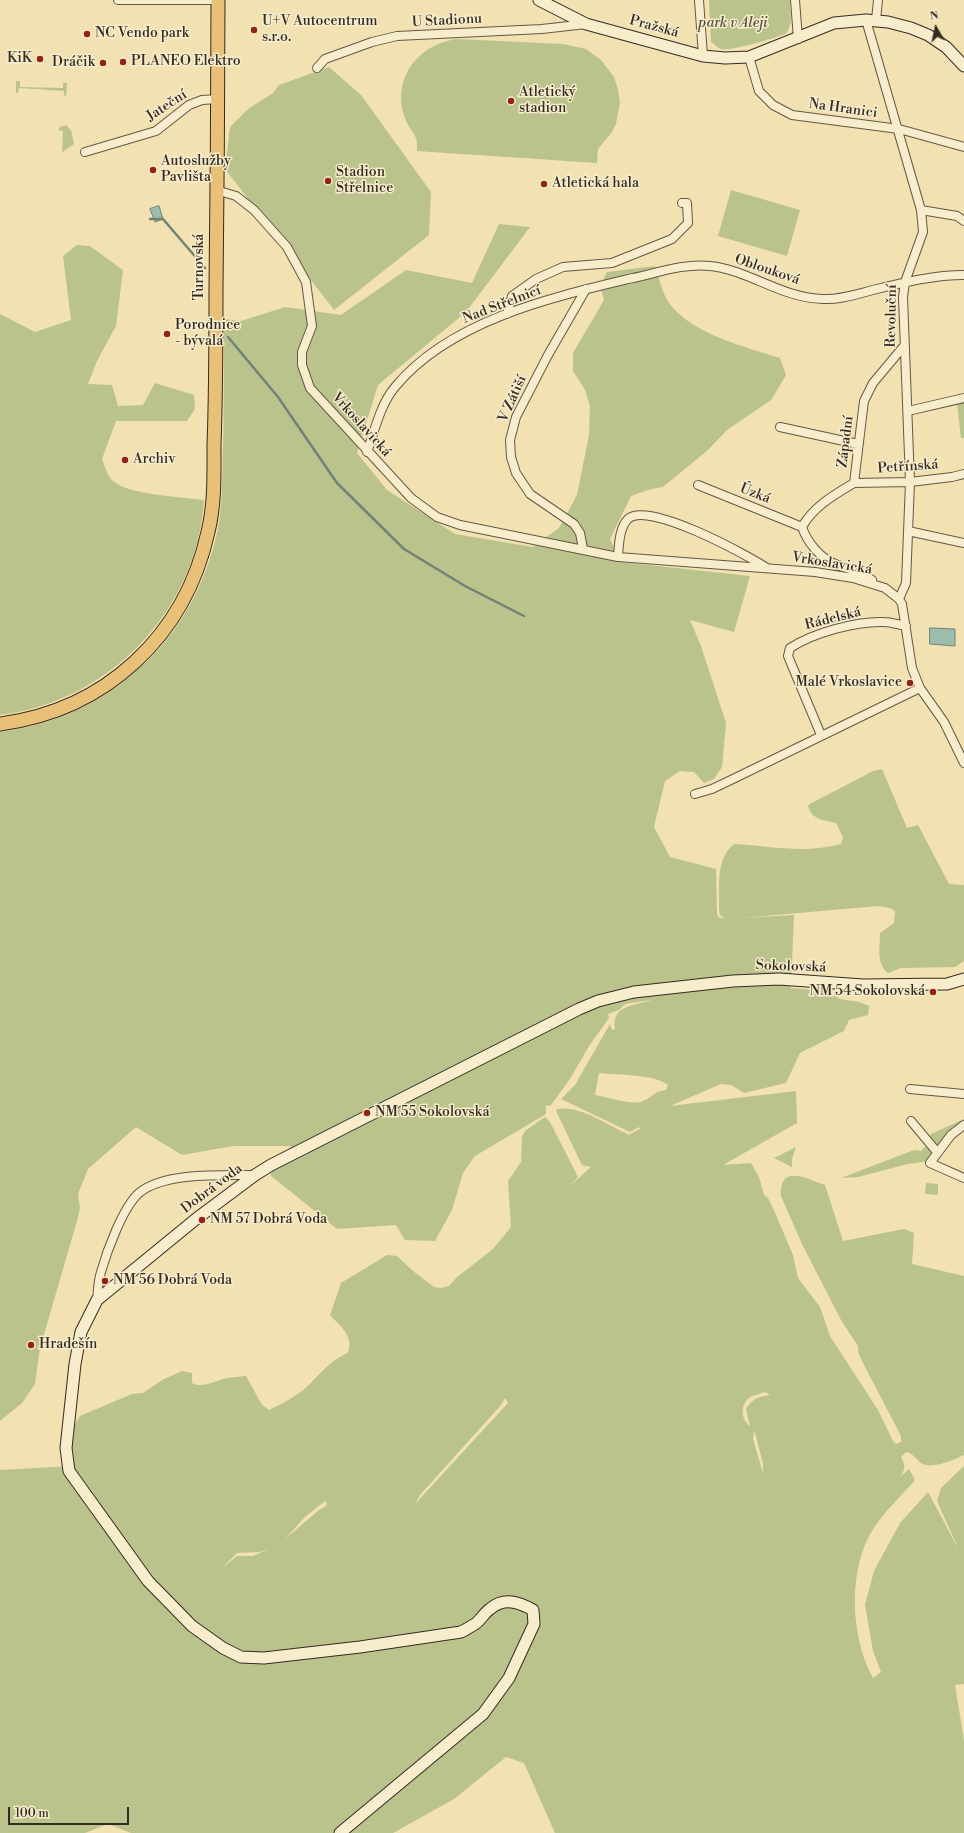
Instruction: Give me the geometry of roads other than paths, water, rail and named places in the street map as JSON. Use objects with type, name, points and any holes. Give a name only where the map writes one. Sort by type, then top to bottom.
[{"type":"main road","name":"Turnovská","points":[[0,724],[54,711],[83,699],[118,677],[140,658],[159,636],[176,611],[192,579],[208,532],[213,490],[216,390],[218,0]]},
{"type":"street","points":[[118,0],[218,0]]},
{"type":"street","name":"Pražská","points":[[539,0],[586,24],[703,56],[725,58],[749,57],[798,39],[824,26],[848,21],[871,20],[899,24],[928,35],[946,47],[964,66]]},
{"type":"street","points":[[699,0],[703,56]]},
{"type":"street","points":[[795,0],[798,39]]},
{"type":"street","name":"Revoluční","points":[[878,0],[871,20],[921,210],[923,232],[905,282],[903,297],[910,482],[906,583],[899,599]]},
{"type":"street","name":"U Stadionu","points":[[317,68],[325,59],[372,42],[397,36],[542,29],[586,24]]},
{"type":"street","name":"Na Hranici","points":[[749,57],[759,91],[773,105],[792,115],[899,129],[964,147]]},
{"type":"street","name":"Jateční","points":[[85,152],[156,131],[189,105],[202,100],[218,99]]},
{"type":"street","name":"Vrkoslavická","points":[[216,190],[236,196],[254,210],[287,246],[306,282],[312,326],[302,352],[302,365],[310,388],[367,452],[411,498],[437,517],[460,525],[618,557],[815,572],[853,578],[877,584],[890,590],[899,599]]},
{"type":"street","points":[[507,314],[512,296],[536,279],[562,267],[612,263],[672,239],[688,223],[687,203],[682,203]]},
{"type":"street","points":[[921,210],[957,216],[964,221]]},
{"type":"street","name":"Oblouková","points":[[586,289],[689,265],[710,266],[730,270],[787,293],[824,299],[850,296],[905,282],[964,274]]},
{"type":"street","name":"Nad Střelnicí","points":[[367,452],[383,406],[396,387],[429,354],[469,330],[507,314],[586,289]]},
{"type":"street","name":"V Zátiší","points":[[583,549],[580,533],[574,524],[530,494],[516,473],[510,457],[510,440],[516,417],[544,362],[586,289]]},
{"type":"street","name":"Západní","points":[[802,527],[807,519],[826,500],[854,483],[864,401],[873,383],[904,346]]},
{"type":"street","points":[[908,411],[964,398]]},
{"type":"street","points":[[780,427],[858,444]]},
{"type":"street","name":"Petřínská","points":[[854,483],[910,482],[952,477],[964,474]]},
{"type":"street","name":"Úzká","points":[[698,485],[802,527]]},
{"type":"street","name":"Vrkoslavická","points":[[618,557],[620,537],[623,526],[628,519],[636,515],[644,514],[677,523],[744,553],[768,568]]},
{"type":"street","points":[[802,527],[804,535],[814,549],[833,563],[861,572],[877,584]]},
{"type":"street","points":[[908,531],[964,543]]},
{"type":"street","points":[[899,599],[906,626],[912,668],[920,688],[944,722],[964,763]]},
{"type":"street","name":"Rádelská","points":[[821,735],[788,656],[790,648],[802,640],[853,626],[885,622],[906,626]]},
{"type":"street","points":[[695,794],[712,789],[920,688]]},
{"type":"street","name":"Sokolovská","points":[[255,1175],[579,1009],[617,996],[741,981],[779,979],[863,985],[946,984],[964,979]]},
{"type":"street","points":[[910,1089],[964,1094]]},
{"type":"street","points":[[911,1121],[937,1152]]},
{"type":"street","points":[[964,1125],[951,1135],[930,1163],[964,1178]]},
{"type":"street","name":"Dobrá voda","points":[[255,1175],[200,1175],[156,1185],[139,1193],[119,1225],[100,1274],[97,1300],[81,1332],[75,1364],[66,1448],[69,1471],[148,1581],[192,1626],[223,1648],[241,1657],[264,1658],[360,1647],[461,1632],[475,1624],[490,1609],[502,1602],[512,1601],[523,1604],[533,1610],[534,1624],[509,1678],[483,1714],[340,1833]]},
{"type":"street","name":"Dobrá voda","points":[[97,1300],[196,1219],[255,1175]]},
{"type":"waterway","points":[[150,219],[163,219],[205,268]]},
{"type":"waterway","points":[[228,337],[278,397],[337,483],[404,549],[465,586],[524,616]]},
{"type":"place","name":"U+V Autocentrum s.r.o.","points":[[254,30]]},
{"type":"place","name":"NC Vendo park","points":[[87,34]]},
{"type":"place","name":"KiK","points":[[40,59]]},
{"type":"place","name":"PLANEO Elektro","points":[[123,62]]},
{"type":"place","name":"Dráčik","points":[[103,63]]},
{"type":"place","name":"Atletický stadion","points":[[511,101]]},
{"type":"place","name":"Autoslužby Pavlišta","points":[[153,170]]},
{"type":"place","name":"Stadion Střelnice","points":[[328,181]]},
{"type":"place","name":"Atletická hala","points":[[544,184]]},
{"type":"place","name":"Porodnice - bývalá","points":[[167,334]]},
{"type":"place","name":"Archiv","points":[[125,460]]},
{"type":"place","name":"Malé Vrkoslavice","points":[[910,683]]},
{"type":"place","name":"NM 54 Sokolovská","points":[[933,992]]},
{"type":"place","name":"NM 55 Sokolovská","points":[[367,1113]]},
{"type":"place","name":"NM 57 Dobrá Voda","points":[[202,1220]]},
{"type":"place","name":"NM 56 Dobrá Voda","points":[[105,1281]]},
{"type":"place","name":"Hradešín","points":[[31,1345]]},
{"type":"park label","name":"park v Aleji","points":[[733,24]]}]
